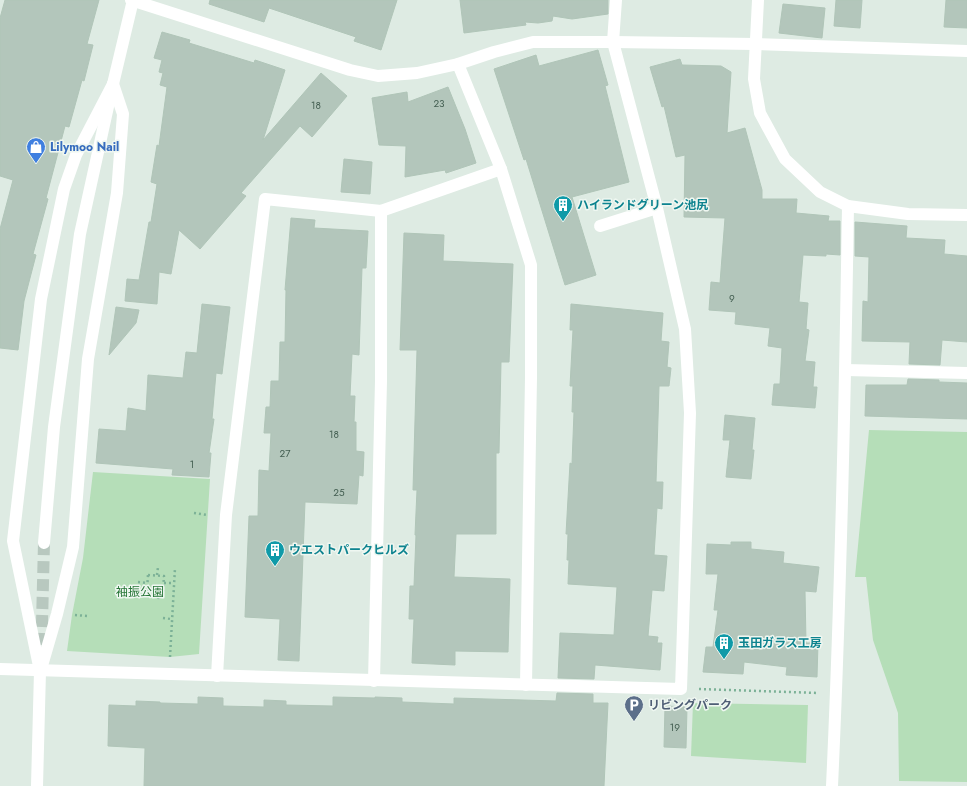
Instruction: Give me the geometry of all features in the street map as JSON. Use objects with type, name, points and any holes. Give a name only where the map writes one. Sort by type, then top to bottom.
[{"type":"street","points":[[44,543],[54,427],[80,234],[132,0],[350,70],[378,76],[417,73],[458,64],[494,52],[533,42],[755,44],[967,51]]},
{"type":"street","points":[[0,670],[681,689],[690,413],[685,329],[657,208],[613,42],[616,0]]},
{"type":"street","points":[[758,0],[754,80],[760,113],[785,159],[820,192],[848,206],[908,214],[967,215]]},
{"type":"street","points":[[458,64],[501,169],[531,266],[531,376],[526,685]]},
{"type":"street","points":[[40,671],[57,614],[73,547],[88,359],[117,193],[122,114],[113,84]]},
{"type":"street","points":[[37,786],[40,671],[13,541],[41,299],[64,189],[76,155],[113,84]]},
{"type":"street","points":[[217,676],[226,516],[265,199],[381,211],[501,169]]},
{"type":"street","points":[[832,786],[837,685],[846,370],[848,206]]},
{"type":"street","points":[[600,226],[657,208]]},
{"type":"street","points":[[374,680],[381,381],[381,211]]},
{"type":"street","points":[[846,370],[967,373]]},
{"type":"path","points":[[157,575],[158,567]]},
{"type":"path","points":[[159,675],[170,657],[174,568]]},
{"type":"path","points":[[148,575],[157,575],[164,576],[163,591],[147,590],[148,575]]},
{"type":"path","points":[[138,582],[148,582]]},
{"type":"path","points":[[164,583],[174,583]]},
{"type":"path","points":[[158,599],[159,591]]},
{"type":"path","points":[[163,618],[171,619]]},
{"type":"path","points":[[681,689],[811,692]]},
{"type":"green space","points":[[869,430],[967,432],[967,782],[899,781],[898,713],[873,640],[866,577],[855,577]]},
{"type":"green space","name":"袖振公園","points":[[93,472],[210,479],[199,654],[170,657],[67,651],[83,558]]},
{"type":"green space","points":[[693,703],[808,705],[806,763],[691,756]]},
{"type":"building","points":[[5,0],[99,0],[87,44],[93,45],[84,81],[82,80],[69,127],[65,126],[46,198],[48,199],[33,254],[36,255],[24,301],[18,350],[0,348],[0,229],[13,180],[0,176],[0,18]]},
{"type":"building","points":[[210,0],[397,0],[381,50],[354,41],[356,37],[269,8],[264,22],[209,4]]},
{"type":"building","points":[[460,0],[608,0],[608,14],[572,19],[553,16],[552,21],[538,23],[525,22],[526,25],[464,33]]},
{"type":"building","points":[[836,0],[862,0],[860,28],[834,26]]},
{"type":"building","points":[[946,0],[967,0],[967,28],[944,27]]},
{"type":"building","points":[[783,4],[825,8],[822,38],[779,33]]},
{"type":"building","points":[[162,32],[190,40],[189,43],[254,63],[255,60],[285,70],[263,140],[321,73],[347,96],[312,137],[300,126],[241,193],[246,196],[200,249],[179,230],[171,274],[159,272],[157,304],[125,301],[127,279],[139,280],[157,184],[151,182],[157,145],[159,146],[167,87],[160,85],[163,73],[159,72],[162,60],[154,58]]},
{"type":"building","points":[[598,50],[608,85],[605,86],[629,182],[572,197],[596,275],[565,285],[526,159],[524,160],[494,69],[536,55],[539,66]]},
{"type":"building","points":[[680,59],[682,65],[721,66],[731,72],[727,133],[745,128],[762,190],[762,199],[797,199],[796,213],[829,216],[828,221],[840,221],[840,255],[803,255],[799,302],[808,303],[806,329],[809,330],[805,361],[815,362],[813,387],[817,387],[815,408],[772,405],[774,384],[780,384],[782,348],[768,346],[770,328],[735,324],[736,312],[709,310],[711,282],[720,283],[725,218],[684,217],[685,155],[676,157],[664,106],[662,107],[650,67]]},
{"type":"building","points":[[448,87],[465,129],[476,163],[446,173],[445,170],[405,177],[406,146],[379,145],[372,98],[407,92],[408,102]]},
{"type":"building","points":[[344,159],[372,162],[370,194],[341,192]]},
{"type":"building","points":[[291,218],[315,220],[314,228],[368,231],[366,268],[362,268],[359,355],[352,354],[350,396],[355,396],[354,422],[356,422],[356,451],[364,452],[363,476],[359,475],[357,504],[305,502],[299,661],[278,660],[280,619],[245,617],[249,516],[258,516],[259,470],[269,471],[271,433],[264,433],[266,407],[270,407],[271,381],[279,381],[280,342],[285,342],[285,290]]},
{"type":"building","points":[[855,222],[907,226],[906,238],[945,240],[944,254],[967,256],[967,342],[942,340],[940,365],[909,364],[910,342],[862,341],[863,301],[868,302],[869,257],[855,256]]},
{"type":"building","points":[[404,233],[444,235],[443,261],[513,264],[509,362],[501,362],[499,453],[496,453],[496,534],[456,534],[454,577],[510,579],[508,652],[455,651],[455,665],[412,663],[414,619],[409,619],[410,586],[414,586],[416,535],[417,490],[413,490],[417,350],[400,350]]},
{"type":"building","points":[[202,304],[230,307],[222,374],[216,373],[212,419],[214,419],[209,453],[211,453],[209,477],[172,475],[173,469],[96,463],[99,429],[126,431],[128,408],[146,411],[148,375],[183,378],[186,352],[197,353]]},
{"type":"building","points":[[571,304],[663,313],[661,341],[669,342],[667,367],[671,368],[669,386],[659,386],[656,482],[663,482],[662,509],[657,508],[654,555],[667,556],[664,591],[652,590],[648,636],[658,637],[657,643],[662,643],[660,670],[595,665],[594,679],[558,678],[560,633],[614,635],[617,587],[568,584],[568,534],[566,534],[570,463],[572,464],[574,412],[572,412],[573,386],[570,386],[573,330],[570,330]]},
{"type":"building","points":[[116,307],[139,310],[136,323],[109,355]]},
{"type":"building","points":[[908,379],[967,383],[967,419],[865,416],[866,385],[907,385]]},
{"type":"building","points":[[725,415],[755,418],[751,479],[726,477],[730,440],[723,440]]},
{"type":"building","points":[[731,542],[751,542],[751,549],[784,552],[783,563],[819,567],[816,592],[805,591],[806,643],[818,643],[817,677],[786,675],[787,667],[744,662],[743,674],[703,672],[706,647],[713,647],[718,610],[714,610],[718,574],[706,574],[707,544],[731,545]]},
{"type":"building","points":[[557,693],[593,694],[593,703],[608,703],[604,786],[144,786],[145,748],[108,746],[109,705],[136,706],[136,701],[198,704],[198,697],[223,698],[223,706],[264,707],[264,700],[286,701],[286,705],[333,706],[333,697],[375,697],[402,698],[402,702],[454,704],[454,698],[556,701]]},
{"type":"building","points":[[665,706],[687,707],[686,748],[664,747]]},
{"type":"tunnel","points":[[41,663],[44,543]]},
{"type":"place","name":"Lilymoo Nail","points":[[36,164]]},
{"type":"place","name":"ハイランドグリーン池尻","points":[[563,222]]},
{"type":"place","name":"ウエストパークヒルズ","points":[[275,567]]},
{"type":"place","name":"玉田ガラス工房","points":[[724,660]]},
{"type":"place","name":"リビングパーク","points":[[634,722]]}]
